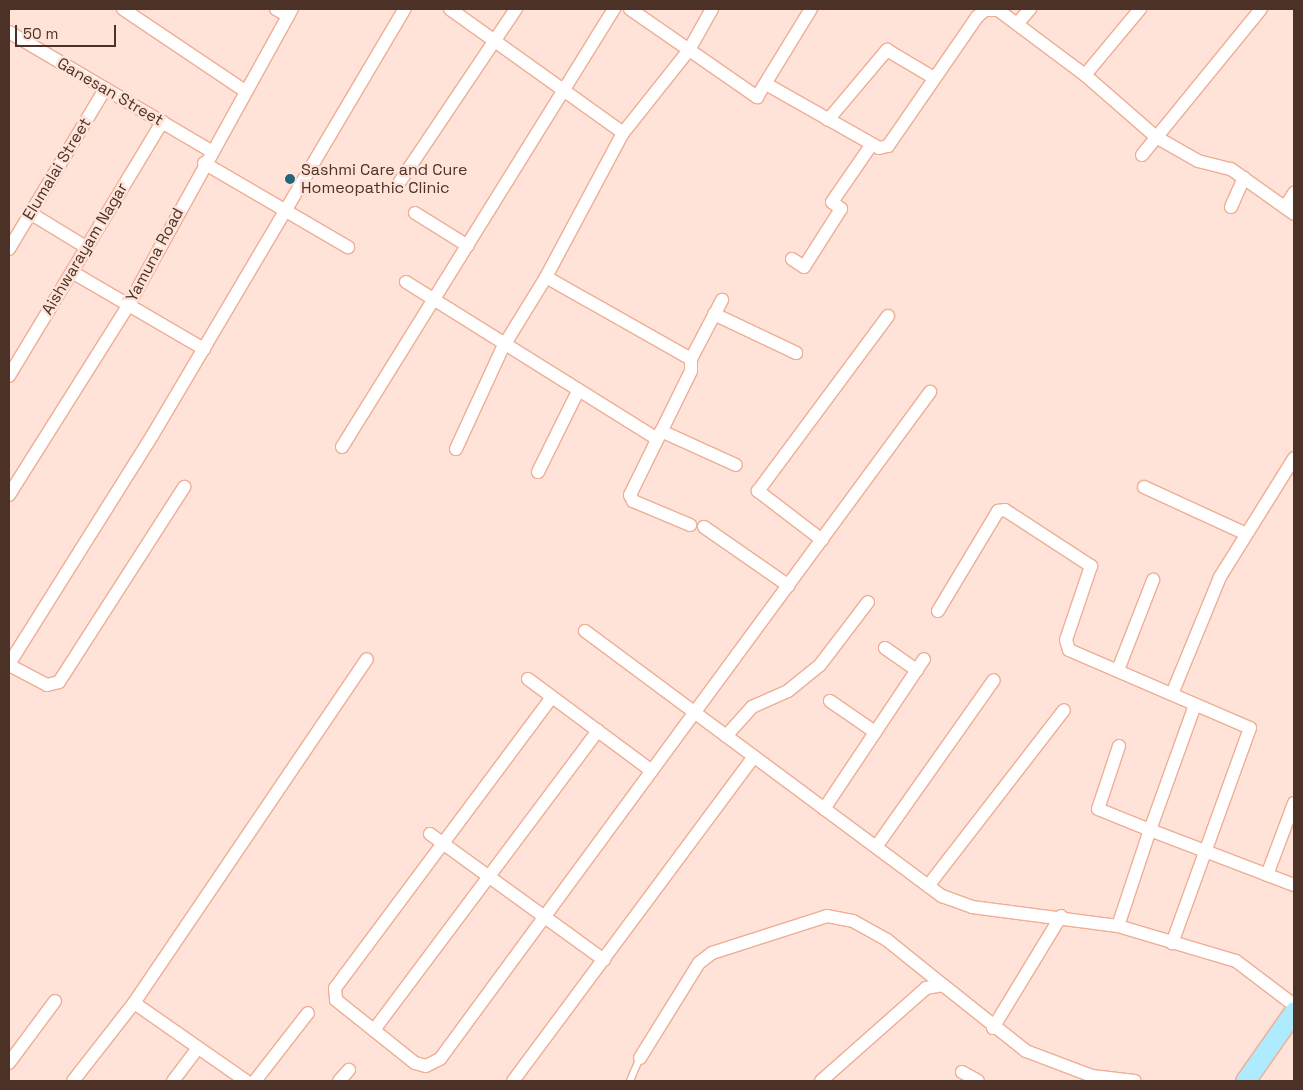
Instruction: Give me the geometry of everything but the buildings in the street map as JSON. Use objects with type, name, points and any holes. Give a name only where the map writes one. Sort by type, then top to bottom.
[{"type":"main road","points":[[1245,1081],[1294,1011]]},
{"type":"street","points":[[123,9],[245,91]]},
{"type":"street","points":[[276,9],[290,12]]},
{"type":"street","points":[[184,487],[59,682],[46,685],[9,664],[204,349],[283,209],[405,9]]},
{"type":"street","points":[[450,9],[623,133]]},
{"type":"street","points":[[399,183],[493,40],[516,9]]},
{"type":"street","points":[[342,447],[435,302],[562,88],[614,9]]},
{"type":"street","points":[[630,9],[757,97],[810,9]]},
{"type":"street","points":[[456,449],[503,347],[546,277],[623,133],[689,50],[712,9]]},
{"type":"street","points":[[1017,24],[1030,9]]},
{"type":"street","points":[[1085,75],[1140,9]]},
{"type":"street","points":[[1142,155],[1261,9]]},
{"type":"street","points":[[766,84],[872,144],[888,146],[934,78],[985,10],[998,10],[1085,75],[1156,136],[1198,161],[1231,168],[1290,210],[1294,193]]},
{"type":"street","name":"Yamuna Road","points":[[9,495],[128,306],[204,162],[290,12]]},
{"type":"street","name":"Ganesan Street","points":[[9,32],[211,151]]},
{"type":"street","points":[[828,120],[887,50],[934,78]]},
{"type":"street","name":"Elumalai Street","points":[[9,249],[105,89]]},
{"type":"street","name":"Aishwarayam Nagar","points":[[9,376],[162,122]]},
{"type":"street","points":[[792,259],[804,267],[841,209],[832,202],[872,144]]},
{"type":"street","points":[[204,162],[348,247]]},
{"type":"street","points":[[1231,208],[1244,178]]},
{"type":"street","points":[[30,213],[86,247]]},
{"type":"street","points":[[415,213],[468,246]]},
{"type":"street","points":[[72,272],[204,349]]},
{"type":"street","points":[[546,277],[691,359]]},
{"type":"street","points":[[406,282],[503,347],[578,391],[659,435],[736,465]]},
{"type":"street","points":[[690,525],[631,498],[659,435],[691,371],[691,359],[722,300]]},
{"type":"street","points":[[714,314],[796,353]]},
{"type":"street","points":[[822,540],[758,491],[888,316]]},
{"type":"street","points":[[538,472],[578,391]]},
{"type":"street","points":[[552,697],[335,988],[336,1000],[415,1063],[432,1064],[695,713],[930,392]]},
{"type":"street","points":[[1172,694],[1220,577],[1294,458]]},
{"type":"street","points":[[1144,487],[1246,534]]},
{"type":"street","points":[[938,611],[1002,509],[1091,566],[1066,646],[1195,705],[1246,724],[1251,733],[1172,943]]},
{"type":"street","points":[[704,527],[789,586]]},
{"type":"street","points":[[1118,670],[1153,580]]},
{"type":"street","points":[[726,736],[752,707],[788,691],[820,666],[868,602]]},
{"type":"street","points":[[585,631],[928,886],[972,907],[1061,916],[1118,926],[1236,961],[1294,1006]]},
{"type":"street","points":[[824,809],[921,664],[885,648]]},
{"type":"street","points":[[73,1081],[134,1002],[367,659]]},
{"type":"street","points":[[528,679],[652,771]]},
{"type":"street","points":[[876,847],[994,680]]},
{"type":"street","points":[[830,701],[875,732]]},
{"type":"street","points":[[1118,926],[1195,705]]},
{"type":"street","points":[[928,886],[1064,710]]},
{"type":"street","points":[[374,1030],[598,731]]},
{"type":"street","points":[[1119,746],[1098,809],[1294,885]]},
{"type":"street","points":[[513,1081],[754,757]]},
{"type":"street","points":[[1267,875],[1294,803]]},
{"type":"street","points":[[430,834],[604,960]]},
{"type":"street","points":[[640,1058],[699,963],[712,953],[827,916],[853,921],[887,940],[993,1028],[1026,1051],[1072,1070],[1135,1081]]},
{"type":"street","points":[[993,1028],[1061,916]]},
{"type":"street","points":[[821,1081],[926,988],[943,985]]},
{"type":"street","points":[[9,1063],[55,1001]]},
{"type":"street","points":[[134,1002],[197,1049],[246,1081]]},
{"type":"street","points":[[255,1081],[308,1013]]},
{"type":"street","points":[[173,1081],[197,1049]]},
{"type":"street","points":[[340,1081],[348,1070]]},
{"type":"street","points":[[962,1072],[978,1081]]},
{"type":"lane","points":[[630,1081],[640,1058]]},
{"type":"place","name":"Sashmi Care and Cure Homeopathic Clinic","points":[[290,179]]}]
